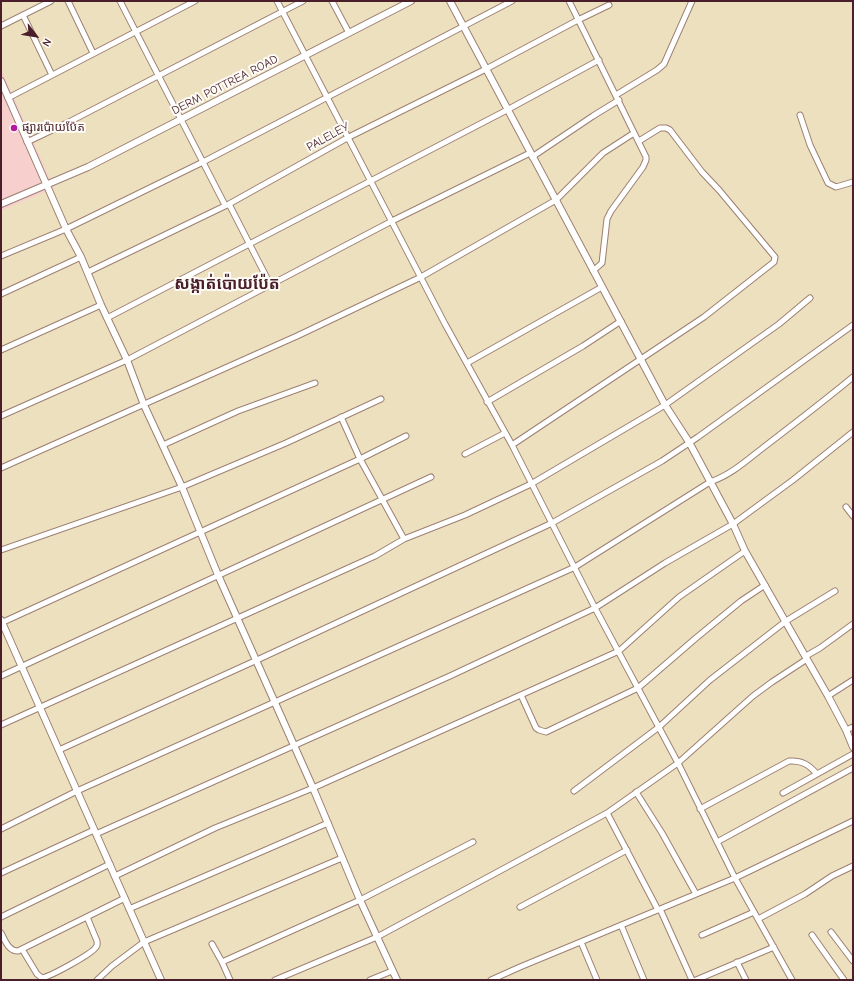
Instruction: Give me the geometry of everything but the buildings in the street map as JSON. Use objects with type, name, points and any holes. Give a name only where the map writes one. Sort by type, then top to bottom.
[{"type":"street","points":[[1,26],[51,1]]},
{"type":"street","points":[[68,1],[93,54]]},
{"type":"street","points":[[120,1],[203,162],[271,286]]},
{"type":"street","points":[[8,98],[195,1]]},
{"type":"street","points":[[277,1],[487,402],[512,445],[595,608],[678,763],[734,878],[792,980]]},
{"type":"street","points":[[28,142],[303,1]]},
{"type":"street","points":[[332,1],[349,33]]},
{"type":"street","name":"DERM POTTREA ROAD","points":[[1,204],[88,167],[412,1]]},
{"type":"street","points":[[450,1],[665,405],[690,442],[733,524],[745,551],[828,696],[853,747]]},
{"type":"street","points":[[1,256],[66,229],[203,162],[512,1]]},
{"type":"street","points":[[569,1],[646,157],[643,167],[611,210],[607,220],[602,263],[593,271]]},
{"type":"street","points":[[1,416],[127,360],[271,286],[392,221],[531,155],[593,116],[664,64],[692,1]]},
{"type":"street","name":"PALELEY","points":[[88,272],[227,204],[349,137],[486,69],[609,5]]},
{"type":"street","points":[[23,15],[52,75]]},
{"type":"street","points":[[107,318],[508,110],[599,60]]},
{"type":"street","points":[[1,81],[46,185],[66,229],[82,258],[101,305],[127,360],[144,405],[182,487],[218,575],[295,746],[360,900],[397,980]]},
{"type":"street","points":[[800,116],[810,145],[828,183],[836,187],[853,182]]},
{"type":"street","points":[[512,445],[704,317],[774,262],[775,257],[702,172],[670,130],[660,128],[639,141]]},
{"type":"street","points":[[1,468],[324,324],[421,277],[556,200],[603,153],[634,133]]},
{"type":"street","points":[[1,294],[82,258]]},
{"type":"street","points":[[467,363],[602,287]]},
{"type":"street","points":[[1,726],[375,556],[404,539],[465,514],[531,484],[665,405],[779,324],[810,298]]},
{"type":"street","points":[[1,350],[101,305]]},
{"type":"street","points":[[487,402],[583,346],[620,321]]},
{"type":"street","points":[[59,750],[552,524],[662,461],[853,325]]},
{"type":"street","points":[[1,829],[77,791],[574,567],[710,482],[722,478],[791,427],[853,377]]},
{"type":"street","points":[[163,445],[238,411],[315,383]]},
{"type":"street","points":[[1,550],[182,487],[286,443],[380,399]]},
{"type":"street","points":[[341,416],[360,460],[404,539]]},
{"type":"street","points":[[1,873],[295,746],[457,673],[595,608],[665,563],[733,524],[793,480],[853,432]]},
{"type":"street","points":[[465,454],[505,433]]},
{"type":"street","points":[[161,980],[22,666],[1,622],[360,460],[406,436]]},
{"type":"street","points":[[1,676],[431,477]]},
{"type":"street","points":[[846,507],[853,516]]},
{"type":"street","points":[[115,876],[215,828],[313,788],[618,651],[679,597],[745,551]]},
{"type":"street","points":[[520,695],[536,728],[546,732],[638,688],[696,638],[742,601],[765,585]]},
{"type":"street","points":[[574,791],[659,727],[710,680],[786,621],[835,591]]},
{"type":"street","points":[[275,980],[377,937],[607,813],[678,763],[753,696],[853,624]]},
{"type":"street","points":[[828,696],[853,680]]},
{"type":"street","points":[[846,730],[853,727]]},
{"type":"street","points":[[783,793],[853,754]]},
{"type":"street","points":[[700,809],[789,761],[797,760],[807,764],[817,774]]},
{"type":"street","points":[[717,842],[853,768]]},
{"type":"street","points":[[636,792],[662,833],[696,894]]},
{"type":"street","points":[[607,813],[659,910],[692,980]]},
{"type":"street","points":[[491,980],[734,878],[853,821]]},
{"type":"street","points":[[130,909],[328,823]]},
{"type":"street","points":[[222,962],[360,900],[473,842]]},
{"type":"street","points":[[520,907],[627,850]]},
{"type":"street","points":[[97,980],[112,966],[144,942],[342,858]]},
{"type":"street","points":[[1,917],[110,864]]},
{"type":"street","points":[[758,919],[805,894],[832,876],[853,866]]},
{"type":"street","points":[[1,933],[10,949],[15,951],[22,949],[124,898]]},
{"type":"street","points":[[702,935],[754,912]]},
{"type":"street","points":[[22,949],[37,974],[42,978],[67,966],[96,949],[97,941],[87,916]]},
{"type":"street","points":[[621,925],[644,980]]},
{"type":"street","points":[[831,932],[853,961]]},
{"type":"street","points":[[812,935],[844,980]]},
{"type":"street","points":[[581,942],[597,980]]},
{"type":"street","points":[[212,944],[230,980]]},
{"type":"street","points":[[696,980],[774,947]]},
{"type":"street","points":[[737,962],[746,980]]},
{"type":"street","points":[[370,980],[392,970]]},
{"type":"shaded area","name":"ផ្សារប៉ោយប៉ែត","points":[[1,68],[54,188],[1,211]]},
{"type":"place","name":"ផ្សារប៉ោយប៉ែត","points":[[14,128]]},
{"type":"district","name":"សង្កាត់ប៉ោយប៉ែត","points":[[227,284]]}]
